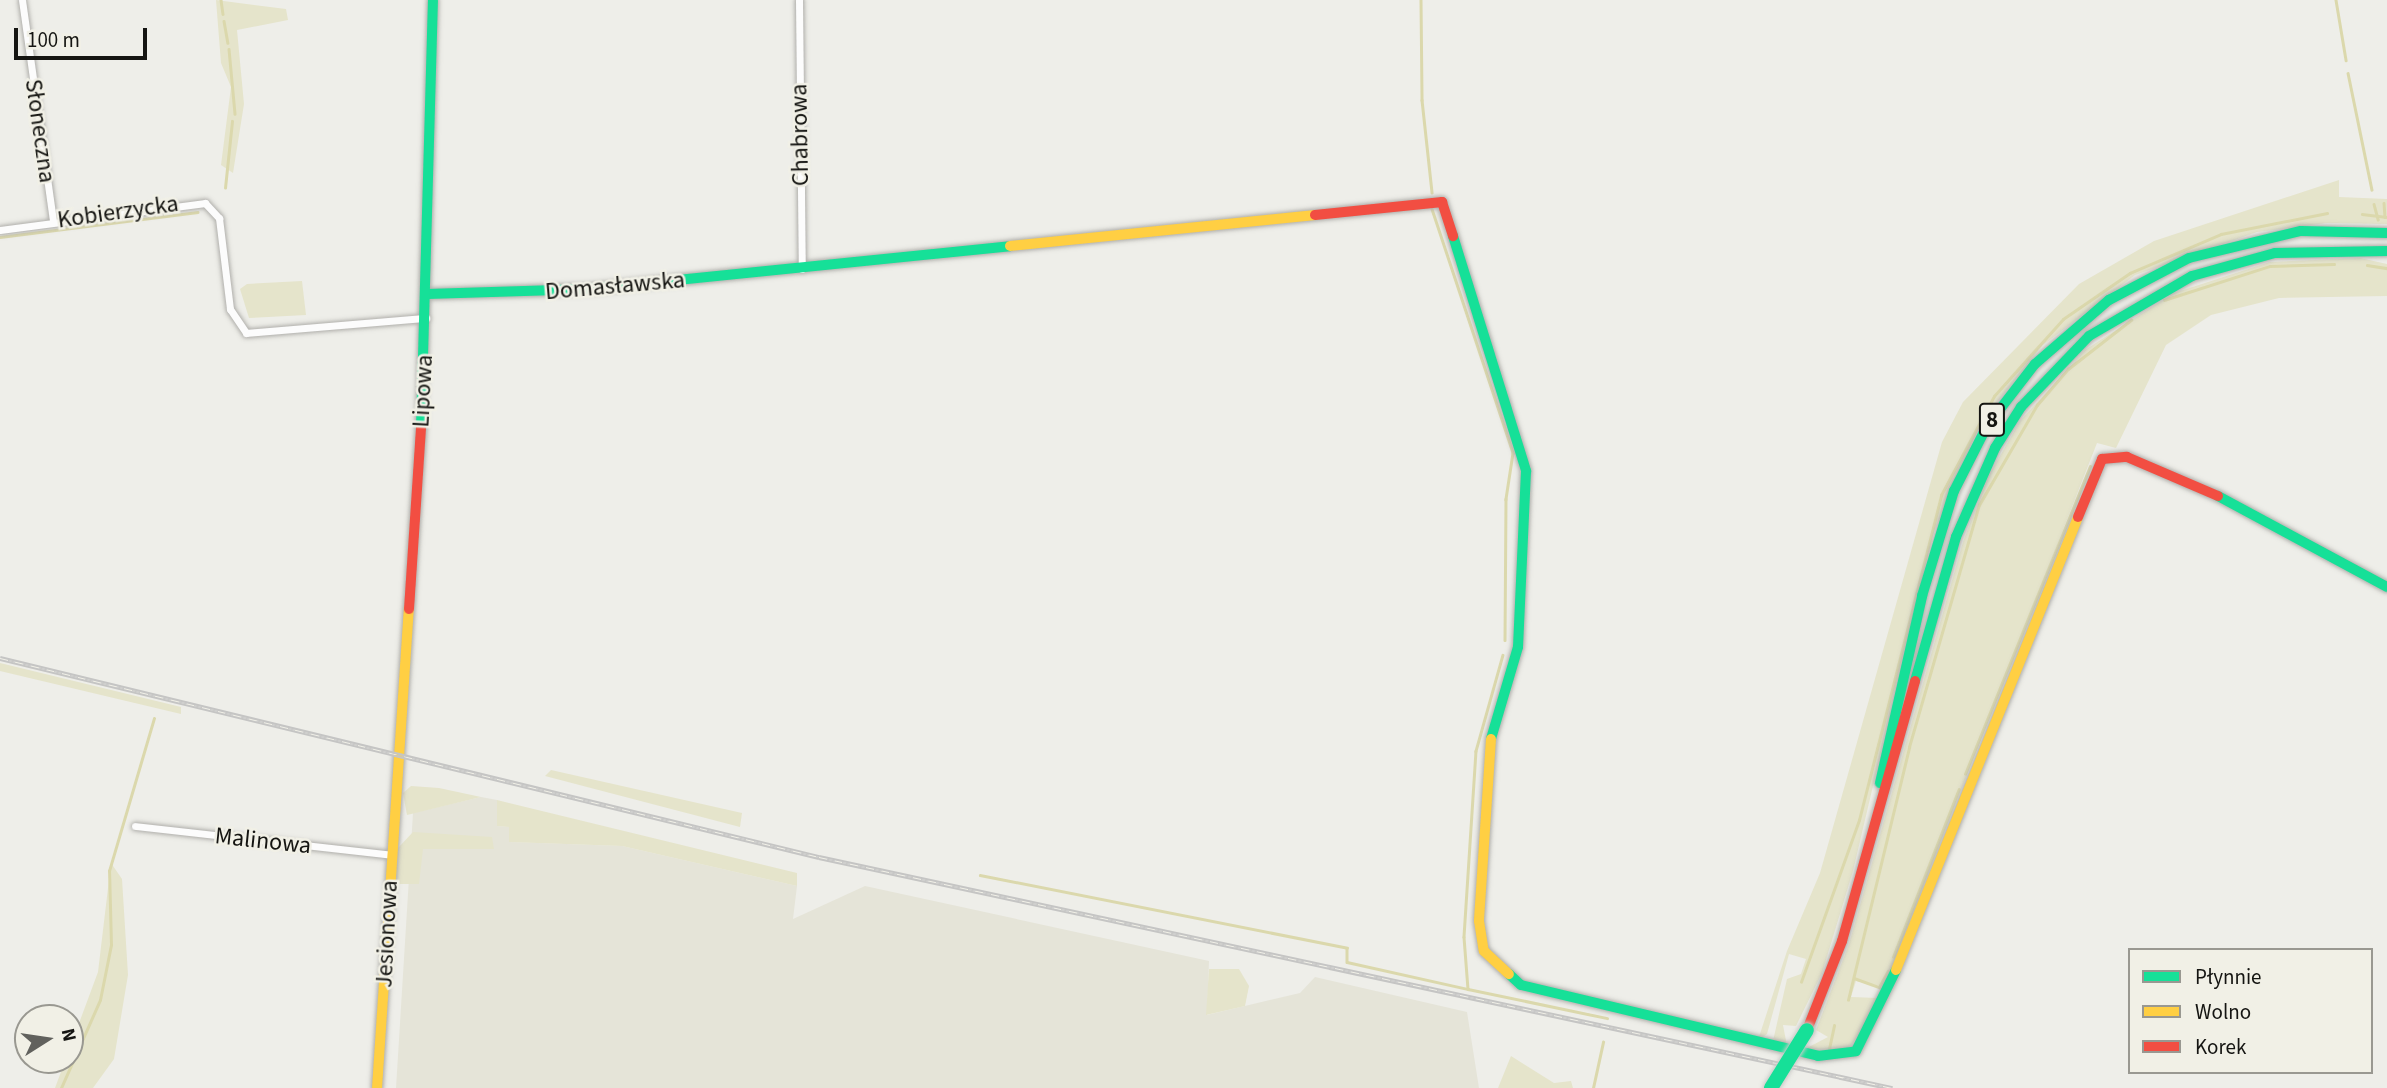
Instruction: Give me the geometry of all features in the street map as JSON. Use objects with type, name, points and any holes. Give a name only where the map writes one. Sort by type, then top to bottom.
[{"type":"main road","name":"Lipowa","points":[[397,780],[426,318],[433,0]]},
{"type":"main road","name":"Domasławska","points":[[427,293],[565,290],[802,269],[1441,202],[1526,471],[1518,648],[1490,733],[1479,921],[1484,951],[1521,985],[1767,1046],[1835,1058],[1864,1041],[2102,460],[2127,457],[2231,502],[2387,587]]},
{"type":"main road","name":"8","points":[[1865,860],[1944,520],[1975,446],[2017,384],[2101,306],[2189,258],[2301,231],[2387,233]]},
{"type":"main road","name":"8","points":[[1771,1088],[1807,1030],[1835,964],[1968,507],[1994,448],[2039,385],[2115,317],[2192,275],[2288,251],[2387,251]]},
{"type":"main road","name":"Jesionowa","points":[[377,1088],[397,780]]},
{"type":"street","name":"Słoneczna","points":[[22,0],[53,221]]},
{"type":"street","name":"Chabrowa","points":[[800,0],[802,269]]},
{"type":"street","name":"Kobierzycka","points":[[0,230],[176,203],[212,206],[219,218],[233,321],[246,333],[426,318]]},
{"type":"street","name":"Malinowa","points":[[135,826],[392,855]]},
{"type":"shaded area","points":[[481,797],[497,800],[497,826],[510,827],[510,842],[622,846],[797,886],[793,919],[865,886],[1209,961],[1207,1015],[1300,993],[1315,977],[1467,1012],[1479,1088],[396,1088],[413,813]]},
{"type":"green space","points":[[216,0],[286,9],[288,20],[237,30],[244,104],[233,173],[221,165],[231,87],[221,63]]},
{"type":"green space","points":[[2339,180],[2339,197],[2387,199],[2387,224],[2327,223],[2257,232],[2135,275],[2043,345],[1981,422],[1931,539],[1853,871],[1822,973],[1796,1026],[1783,1025],[1787,1046],[1773,1041],[1787,979],[1801,974],[1806,959],[1789,954],[1767,1034],[1758,1040],[1787,951],[1820,873],[1942,442],[1963,402],[2079,284],[2154,241]]},
{"type":"green space","points":[[2360,258],[2387,264],[2387,296],[2279,298],[2211,315],[2166,345],[2116,448],[2097,443],[1884,987],[1856,981],[1851,997],[1878,998],[1868,1024],[1847,1050],[1805,1049],[1828,1037],[1816,1030],[1849,944],[1963,542],[1988,477],[2020,421],[2085,350],[2174,293],[2270,262]]},
{"type":"green space","points":[[302,281],[306,315],[249,318],[240,289],[247,284]]},
{"type":"green space","points":[[0,663],[181,707],[181,714],[0,671]]},
{"type":"green space","points":[[551,770],[742,813],[740,827],[545,776]]},
{"type":"green space","points":[[411,786],[439,788],[481,797],[407,815],[403,793]]},
{"type":"green space","points":[[497,800],[797,873],[797,886],[622,846],[509,842],[509,827],[497,826]]},
{"type":"green space","points":[[413,832],[492,837],[494,849],[423,849],[419,884],[396,884],[398,848]]},
{"type":"green space","points":[[111,863],[122,879],[128,975],[114,1059],[93,1088],[55,1088],[60,1074],[84,1074],[84,1010],[98,972]]},
{"type":"green space","points":[[1209,969],[1239,969],[1249,986],[1245,1006],[1206,1015]]},
{"type":"green space","points":[[1511,1056],[1554,1083],[1571,1081],[1573,1088],[1498,1088]]},
{"type":"waterway","points":[[221,0],[223,14]]},
{"type":"waterway","points":[[1421,0],[1422,100],[1432,192]]},
{"type":"waterway","points":[[2336,0],[2346,60]]},
{"type":"waterway","points":[[224,21],[228,43]]},
{"type":"waterway","points":[[229,49],[235,114]]},
{"type":"waterway","points":[[2348,73],[2372,190]]},
{"type":"waterway","points":[[225,188],[232,121]]},
{"type":"waterway","points":[[2384,203],[2385,217]]},
{"type":"waterway","points":[[2374,204],[2378,219]]},
{"type":"waterway","points":[[1432,209],[1513,453],[1506,499],[1505,640]]},
{"type":"waterway","points":[[0,237],[197,212]]},
{"type":"waterway","points":[[1801,982],[1859,820],[1941,495],[1994,396],[2063,319],[2130,273],[2221,234],[2327,213]]},
{"type":"waterway","points":[[2362,214],[2387,217]]},
{"type":"waterway","points":[[2164,300],[2270,266],[2334,264]]},
{"type":"waterway","points":[[2367,265],[2387,268]]},
{"type":"waterway","points":[[1848,1000],[1909,747],[1979,505],[2037,405],[2068,369],[2131,320]]},
{"type":"waterway","points":[[1965,774],[2090,466]]},
{"type":"waterway","points":[[1503,655],[1476,751],[1464,937],[1468,989],[1607,1018]]},
{"type":"waterway","points":[[61,1088],[100,1000],[111,945],[109,871],[154,718]]},
{"type":"waterway","points":[[1893,957],[1959,789]]},
{"type":"waterway","points":[[980,875],[1347,948],[1347,962],[1468,989]]},
{"type":"waterway","points":[[1854,978],[1879,987],[1888,971]]},
{"type":"waterway","points":[[1829,1049],[1834,1026]]},
{"type":"waterway","points":[[1593,1088],[1603,1042]]},
{"type":"railway","points":[[0,658],[819,857],[1892,1088]]},
{"type":"traffic: fast","points":[[421,428],[433,0]]},
{"type":"traffic: fast","points":[[1880,783],[1922,596],[1954,491],[1987,426],[2035,364],[2109,300],[2189,258],[2301,231],[2387,233]]},
{"type":"traffic: fast","points":[[1453,236],[1526,471],[1518,647],[1491,739]]},
{"type":"traffic: fast","points":[[427,294],[589,289],[1010,246]]},
{"type":"traffic: fast","points":[[1915,681],[1956,537],[1995,448],[2021,407],[2089,336],[2192,276],[2275,253],[2387,251]]},
{"type":"traffic: fast","points":[[2218,496],[2387,587]]},
{"type":"traffic: fast","points":[[1509,974],[1521,985],[1818,1056],[1856,1051],[1896,970]]},
{"type":"traffic: fast","points":[[1771,1088],[1807,1030]]},
{"type":"traffic: slow","points":[[1010,246],[1315,215]]},
{"type":"traffic: slow","points":[[1896,970],[2078,517]]},
{"type":"traffic: slow","points":[[377,1088],[409,609]]},
{"type":"traffic: slow","points":[[1491,739],[1479,921],[1484,951],[1509,974]]},
{"type":"traffic: jam","points":[[1315,215],[1442,202],[1453,236]]},
{"type":"traffic: jam","points":[[409,609],[421,428]]},
{"type":"traffic: jam","points":[[2078,517],[2102,459],[2127,457],[2218,496]]},
{"type":"traffic: jam","points":[[1807,1030],[1842,941],[1915,681]]}]
